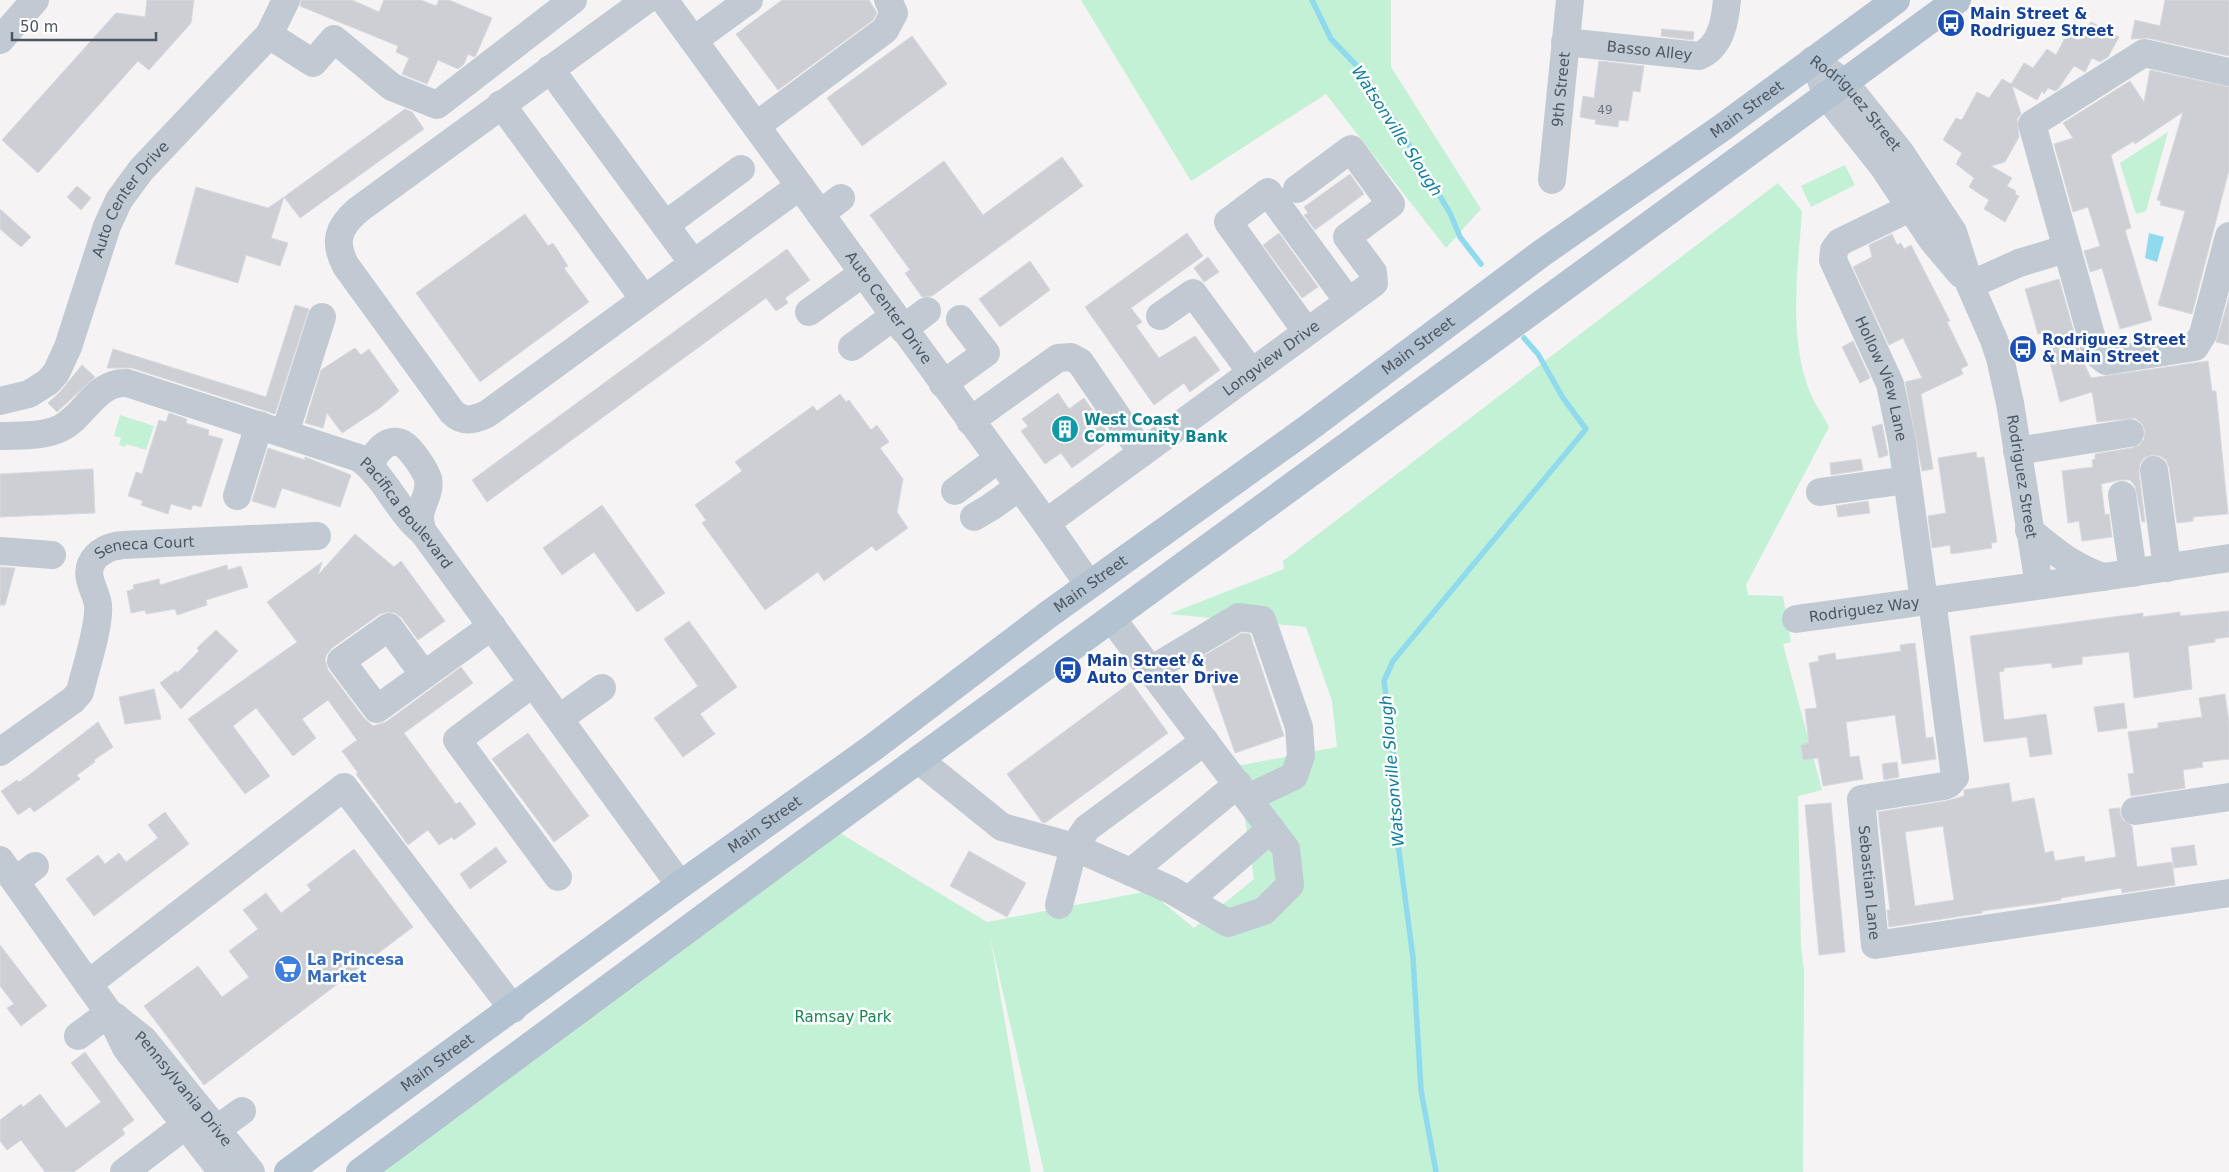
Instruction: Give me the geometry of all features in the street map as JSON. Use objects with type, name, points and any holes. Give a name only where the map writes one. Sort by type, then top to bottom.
[{"type":"main road","name":"Main Street","points":[[288,1172],[680,885],[871,749],[1089,585],[1307,429],[1542,253],[1723,127],[1896,0]]},
{"type":"main road","points":[[360,1172],[787,856],[1957,0]]},
{"type":"main road","name":"Auto Center Drive","points":[[1089,585],[1112,619]]},
{"type":"street","points":[[0,40],[34,0]]},
{"type":"street","name":"Auto Center Drive","points":[[0,401],[29,394],[48,382],[56,373],[68,347],[107,226],[119,200],[141,170],[269,35],[286,0]]},
{"type":"street","points":[[269,35],[313,63],[334,39],[392,87],[437,105],[573,0]]},
{"type":"street","points":[[646,0],[358,210],[342,227],[339,237],[340,256],[452,412],[464,420],[471,420],[487,414],[800,186]]},
{"type":"street","name":"Auto Center Drive","points":[[664,0],[1089,585]]},
{"type":"street","points":[[694,40],[749,0]]},
{"type":"street","name":"9th Street","points":[[1552,180],[1570,0]]},
{"type":"street","name":"Basso Alley","points":[[1565,42],[1699,56],[1705,54],[1720,34],[1727,0]]},
{"type":"street","points":[[756,126],[886,30],[894,13],[890,1]]},
{"type":"street","points":[[2229,72],[2144,54],[2032,124],[2065,250],[2096,353],[2106,361],[2195,347],[2203,334],[2229,236]]},
{"type":"street","name":"Rodriguez Street","points":[[1814,60],[1836,89],[1882,165],[1912,207],[1933,241],[1970,285]]},
{"type":"street","points":[[550,69],[693,263]]},
{"type":"street","name":"Rodriguez Street","points":[[1836,89],[1900,152],[1931,196],[1953,232],[1970,285],[2000,358],[2010,403],[2039,586]]},
{"type":"street","points":[[501,104],[644,299]]},
{"type":"street","name":"Longview Drive","points":[[1046,524],[1250,372],[1374,283],[1373,272],[1347,236],[1391,204],[1351,149],[1297,189]]},
{"type":"street","points":[[665,225],[742,169]]},
{"type":"street","points":[[1306,331],[1228,222],[1268,192],[1348,302]]},
{"type":"street","points":[[820,214],[841,198]]},
{"type":"street","name":"Hollow View Lane","points":[[1912,207],[1840,242],[1834,250],[1833,260],[1890,384],[1928,601]]},
{"type":"street","points":[[1970,285],[2013,265],[2065,250]]},
{"type":"street","points":[[809,312],[863,273]]},
{"type":"street","points":[[1160,316],[1193,293],[1250,372]]},
{"type":"street","points":[[852,347],[898,323],[928,311]]},
{"type":"street","points":[[285,433],[322,317]]},
{"type":"street","points":[[943,384],[986,353],[960,319]]},
{"type":"street","points":[[970,421],[1058,358],[1071,357],[1080,362],[1142,453]]},
{"type":"street","name":"Pacifica Boulevard","points":[[0,436],[42,434],[60,428],[76,418],[102,390],[120,382],[368,459],[405,515],[423,532],[680,885]]},
{"type":"street","points":[[237,496],[258,425]]},
{"type":"street","points":[[2017,451],[2130,433]]},
{"type":"street","points":[[368,459],[390,443],[402,443],[425,471],[428,485],[419,516],[423,532]]},
{"type":"street","points":[[955,491],[998,459]]},
{"type":"street","points":[[2154,470],[2167,568]]},
{"type":"street","points":[[1820,492],[1907,480]]},
{"type":"street","points":[[974,517],[1019,487]]},
{"type":"street","points":[[2122,495],[2133,573]]},
{"type":"street","points":[[2029,530],[2063,558],[2082,570],[2103,577]]},
{"type":"street","name":"Seneca Court","points":[[0,752],[73,700],[80,692],[98,616],[96,597],[90,582],[91,564],[96,556],[104,550],[117,546],[317,536]]},
{"type":"street","points":[[0,551],[52,555]]},
{"type":"street","points":[[1928,601],[2229,558]]},
{"type":"street","name":"Rodriguez Way","points":[[1796,619],[1928,601]]},
{"type":"street","name":"Sebastian Lane","points":[[1928,601],[1956,776],[1949,784],[1944,786],[1861,799],[1874,945],[2229,893]]},
{"type":"street","points":[[1131,872],[1243,791],[1294,776],[1300,756],[1299,727],[1262,620],[1239,617],[1151,670]]},
{"type":"street","points":[[920,760],[1002,827],[1074,847],[1188,900],[1228,923],[1264,911],[1290,885],[1286,849],[1112,619]]},
{"type":"street","points":[[424,675],[492,626]]},
{"type":"street","points":[[533,683],[456,740],[558,877]]},
{"type":"street","points":[[560,718],[602,688]]},
{"type":"street","points":[[1059,904],[1074,847],[1087,828],[1205,740]]},
{"type":"street","points":[[88,984],[344,787],[513,1009]]},
{"type":"street","points":[[2135,811],[2229,797]]},
{"type":"street","points":[[1188,900],[1271,829]]},
{"type":"street","name":"Pennsylvania Drive","points":[[17,869],[88,984],[109,1013],[126,1048],[222,1172]]},
{"type":"street","points":[[78,1036],[109,1013]]},
{"type":"street","name":"Pennsylvania Drive","points":[[109,1013],[144,1040],[251,1172]]},
{"type":"street","points":[[217,1129],[242,1111]]},
{"type":"street","points":[[124,1172],[186,1126]]},
{"type":"green space","points":[[1081,0],[1391,0],[1391,67],[1481,209],[1446,248],[1326,94],[1191,181]]},
{"type":"green space","points":[[2168,132],[2146,211],[2136,214],[2120,163]]},
{"type":"green space","points":[[1845,165],[1855,185],[1811,207],[1801,186]]},
{"type":"green space","name":"Ramsay Park","points":[[1778,183],[1802,211],[1796,301],[1798,346],[1809,390],[1829,427],[1746,585],[1748,595],[1783,596],[1791,642],[1783,644],[1822,790],[1798,796],[1801,947],[1804,971],[1803,1172],[1044,1172],[990,936],[1031,1172],[370,1172],[835,830],[987,922],[1149,891],[1194,928],[1254,879],[1237,766],[1337,747],[1332,701],[1306,627],[1169,614],[1284,569],[1283,561]]},
{"type":"green space","points":[[120,415],[154,426],[146,450],[126,444],[125,447],[119,445],[121,438],[114,436]]},
{"type":"water","points":[[2149,233],[2164,237],[2157,262],[2145,258]]},
{"type":"building","points":[[147,0],[194,0],[191,23],[149,70],[138,61],[38,173],[2,140],[116,13],[145,17]]},
{"type":"building","points":[[301,0],[352,0],[379,12],[384,0],[421,0],[436,6],[439,0],[449,0],[492,18],[476,55],[474,57],[468,54],[464,64],[458,69],[438,60],[427,84],[402,74],[409,58],[396,52],[398,46],[300,6]]},
{"type":"building","points":[[782,0],[869,0],[877,13],[873,20],[778,90],[736,34]]},
{"type":"building","points":[[2165,0],[2229,0],[2229,56],[2147,38],[2131,39],[2135,20],[2160,26]]},
{"type":"building","points":[[2091,22],[2119,37],[2108,57],[2100,62],[2092,58],[2085,72],[2074,66],[2058,89],[2055,91],[2048,88],[2044,94],[2042,91],[2037,100],[2012,86],[2021,114],[2017,119],[2019,137],[2005,162],[1991,166],[2012,178],[2007,186],[2016,191],[2015,194],[2019,196],[2005,222],[1984,209],[1989,200],[1969,187],[1974,178],[1956,164],[1962,153],[1943,140],[1956,118],[1961,120],[1963,118],[1977,92],[1989,98],[2002,79],[2011,84],[2024,63],[2033,68],[2047,49],[2056,55],[2067,34],[2078,40]]},
{"type":"building","points":[[1662,29],[1694,32],[1693,40],[1661,36]]},
{"type":"building","points":[[912,36],[947,84],[862,146],[827,98]]},
{"type":"building","points":[[1599,61],[1644,66],[1640,92],[1633,91],[1628,121],[1619,120],[1618,127],[1595,124],[1596,120],[1580,117],[1583,96],[1594,98]]},
{"type":"building","points":[[2150,70],[2229,87],[2229,170],[2192,314],[2158,305],[2185,211],[2160,205],[2161,201],[2157,200],[2183,112],[2135,144],[2134,141],[2111,155],[2131,228],[2125,230],[2152,320],[2120,329],[2102,268],[2090,272],[2084,251],[2100,246],[2088,207],[2073,212],[2054,144],[2073,138],[2063,123],[2130,81],[2144,102]]},
{"type":"building","points":[[405,109],[412,112],[424,129],[300,218],[284,197]]},
{"type":"building","points":[[1062,157],[1083,186],[932,296],[922,297],[905,273],[910,270],[870,215],[944,161],[983,215]]},
{"type":"building","points":[[1350,174],[1364,194],[1315,230],[1304,215],[1308,213],[1304,207]]},
{"type":"building","points":[[77,186],[91,198],[81,210],[67,197]]},
{"type":"building","points":[[196,187],[268,208],[284,197],[271,238],[288,243],[280,266],[246,255],[238,283],[175,264]]},
{"type":"building","points":[[0,209],[31,237],[21,247],[0,229]]},
{"type":"building","points":[[525,214],[548,246],[553,243],[568,266],[564,268],[589,302],[480,382],[416,293]]},
{"type":"building","points":[[1187,233],[1203,256],[1131,308],[1142,322],[1136,326],[1159,358],[1195,336],[1220,370],[1190,392],[1184,383],[1154,405],[1085,307]]},
{"type":"building","points":[[1279,233],[1318,287],[1302,298],[1263,245]]},
{"type":"building","points":[[1892,234],[1897,245],[1901,243],[1904,249],[1911,245],[1950,321],[1947,322],[1968,365],[1961,369],[1963,374],[1921,394],[1933,469],[1922,471],[1905,382],[1922,378],[1903,338],[1889,345],[1853,267],[1872,257],[1869,245]]},
{"type":"building","points":[[787,249],[810,280],[785,298],[788,303],[776,311],[766,298],[487,502],[472,480]]},
{"type":"building","points":[[1208,257],[1219,272],[1204,282],[1194,268]]},
{"type":"building","points":[[1030,261],[1050,290],[1000,327],[979,299]]},
{"type":"building","points":[[2059,279],[2081,357],[2091,378],[2208,361],[2212,391],[2216,391],[2228,514],[2193,517],[2193,521],[2177,523],[2169,467],[2166,460],[2160,456],[2152,455],[2144,458],[2140,464],[2139,472],[2145,522],[2142,522],[2135,486],[2130,480],[2120,480],[2101,484],[2105,515],[2109,514],[2112,537],[2082,541],[2079,521],[2068,523],[2062,471],[2093,467],[2092,460],[2095,459],[2095,454],[2132,448],[2139,445],[2144,439],[2145,431],[2142,424],[2135,418],[2097,422],[2092,392],[2060,402],[2042,333],[2038,334],[2025,289]]},
{"type":"building","points":[[2229,297],[2229,345],[2216,342]]},
{"type":"building","points":[[295,305],[309,309],[275,414],[132,368],[107,368],[113,349],[266,397]]},
{"type":"building","points":[[1853,341],[1870,378],[1860,383],[1842,347]]},
{"type":"building","points":[[355,348],[361,355],[369,349],[399,391],[380,408],[342,433],[327,413],[323,428],[305,423],[321,370]]},
{"type":"building","points":[[82,365],[95,377],[57,412],[48,403],[60,392]]},
{"type":"building","name":"West Coast Community Bank","points":[[1058,393],[1069,409],[1084,398],[1108,433],[1100,438],[1105,444],[1072,468],[1061,453],[1045,464],[1021,431],[1028,426],[1022,419]]},
{"type":"building","points":[[840,394],[846,402],[849,400],[871,430],[877,425],[889,442],[880,448],[903,479],[897,512],[908,528],[876,551],[872,546],[824,581],[818,572],[765,610],[702,523],[706,520],[695,505],[742,471],[735,462],[813,406],[817,411]]},
{"type":"building","points":[[169,413],[187,419],[186,423],[209,430],[208,435],[223,439],[201,507],[193,505],[191,510],[171,504],[168,514],[141,505],[143,501],[128,496],[136,472],[142,474],[159,420],[166,422]]},
{"type":"building","points":[[1882,424],[1888,455],[1879,458],[1872,427]]},
{"type":"building","points":[[268,448],[305,460],[305,457],[351,475],[340,507],[282,488],[275,508],[252,501]]},
{"type":"building","points":[[1976,452],[1977,458],[1984,457],[1997,542],[1991,543],[1992,548],[1951,554],[1950,545],[1932,548],[1928,516],[1946,513],[1938,458]]},
{"type":"building","points":[[1861,459],[1863,470],[1831,475],[1830,463]]},
{"type":"building","points":[[93,469],[95,513],[0,517],[0,474]]},
{"type":"building","points":[[1868,501],[1870,513],[1838,517],[1836,506]]},
{"type":"building","points":[[602,505],[665,593],[637,612],[594,552],[562,575],[543,548]]},
{"type":"building","points":[[355,534],[394,567],[401,561],[445,621],[418,640],[401,617],[395,613],[387,612],[380,614],[332,648],[325,659],[328,670],[364,718],[373,726],[386,722],[461,667],[473,683],[404,733],[456,804],[460,802],[476,824],[454,840],[452,837],[439,845],[428,830],[408,845],[356,774],[358,773],[342,751],[357,740],[328,700],[302,719],[316,738],[293,756],[256,708],[233,726],[270,776],[245,794],[188,719],[297,642],[267,602],[322,562],[318,575]]},
{"type":"building","points":[[227,565],[228,570],[241,566],[248,587],[206,600],[207,605],[177,615],[175,609],[146,614],[145,610],[131,613],[127,591],[134,589],[133,585],[159,579],[160,585]]},
{"type":"building","points":[[0,567],[15,568],[5,605],[0,605]]},
{"type":"building","points":[[2229,611],[2229,637],[2215,639],[2215,642],[2188,646],[2192,689],[2134,698],[2129,652],[2082,657],[2082,664],[2052,668],[2052,663],[2004,668],[2004,671],[1999,672],[2004,720],[2046,714],[2052,754],[2030,757],[2027,737],[1984,742],[1970,636],[2143,613],[2143,617],[2180,612],[2180,616]]},
{"type":"building","points":[[689,621],[737,687],[700,714],[715,734],[683,757],[654,718],[698,686],[664,639]]},
{"type":"building","points":[[216,630],[238,651],[181,709],[160,683],[176,671],[177,673],[199,651],[197,648]]},
{"type":"building","points":[[1242,633],[1250,634],[1284,736],[1235,753],[1202,657]]},
{"type":"building","points":[[1915,643],[1926,738],[1933,737],[1936,759],[1902,764],[1895,715],[1846,722],[1850,757],[1859,756],[1863,779],[1823,786],[1818,758],[1803,760],[1801,745],[1809,743],[1805,709],[1817,708],[1809,663],[1819,661],[1818,656],[1835,653],[1836,660],[1901,651],[1900,645]]},
{"type":"building","points":[[1131,682],[1168,733],[1045,823],[1042,822],[1007,774]]},
{"type":"building","points":[[154,689],[161,719],[125,724],[119,697]]},
{"type":"building","points":[[2225,694],[2229,723],[2229,759],[2202,762],[2203,767],[2183,770],[2185,788],[2131,796],[2128,774],[2134,773],[2128,732],[2158,728],[2158,723],[2202,717],[2199,698]]},
{"type":"building","points":[[2124,703],[2127,728],[2098,732],[2094,707]]},
{"type":"building","points":[[98,722],[113,747],[77,775],[80,779],[54,798],[34,812],[30,807],[18,815],[1,791],[17,780],[19,782],[29,775]]},
{"type":"building","points":[[528,733],[589,816],[554,842],[492,759]]},
{"type":"building","points":[[1897,762],[1899,777],[1884,780],[1882,764]]},
{"type":"building","points":[[2009,783],[2012,802],[2034,798],[2045,853],[2053,851],[2055,861],[2084,856],[2085,862],[2116,857],[2109,809],[2120,808],[2123,820],[2132,826],[2137,867],[2172,862],[2175,885],[2122,893],[2121,888],[2061,898],[2061,900],[1889,927],[1887,910],[1890,910],[1878,812],[1946,801],[1964,796],[1964,790]],"holes":[[[1943,826],[1954,900],[1915,906],[1905,832]]]},
{"type":"building","points":[[1831,803],[1845,952],[1819,955],[1805,805]]},
{"type":"building","points":[[165,812],[189,844],[94,916],[66,879],[98,855],[105,864],[119,853],[126,862],[158,838],[148,825]]},
{"type":"building","points":[[2194,845],[2197,865],[2174,868],[2171,848]]},
{"type":"building","points":[[496,847],[507,862],[470,889],[460,874]]},
{"type":"building","points":[[354,849],[413,927],[204,1085],[144,1006],[198,966],[222,997],[249,977],[229,951],[258,929],[243,910],[266,893],[281,913],[311,890],[307,885]]},
{"type":"building","points":[[969,851],[1026,883],[1007,917],[950,886]]},
{"type":"building","points":[[0,945],[47,1006],[21,1026],[7,1008],[14,1004],[0,986]]},
{"type":"building","points":[[85,1052],[134,1120],[122,1129],[125,1134],[74,1172],[45,1172],[21,1140],[7,1150],[0,1141],[0,1120],[21,1104],[23,1107],[40,1094],[66,1128],[101,1102],[71,1063]]},
{"type":"waterway","name":"Watsonville Slough","points":[[1312,0],[1331,39],[1357,66],[1397,125],[1450,213],[1460,237],[1481,264]]},
{"type":"waterway","name":"Watsonville Slough","points":[[1436,1172],[1421,1090],[1413,958],[1396,828],[1393,748],[1384,681],[1393,661],[1586,429],[1563,398],[1538,354],[1524,338]]},
{"type":"place","name":"Main Street & Rodriguez Street","points":[[1951,23]]},
{"type":"place","name":"Rodriguez Street & Main Street","points":[[2023,349]]},
{"type":"place","name":"West Coast Community Bank","points":[[1065,429]]},
{"type":"place","name":"Main Street & Auto Center Drive","points":[[1068,670]]},
{"type":"place","name":"La Princesa Market","points":[[288,969]]}]
